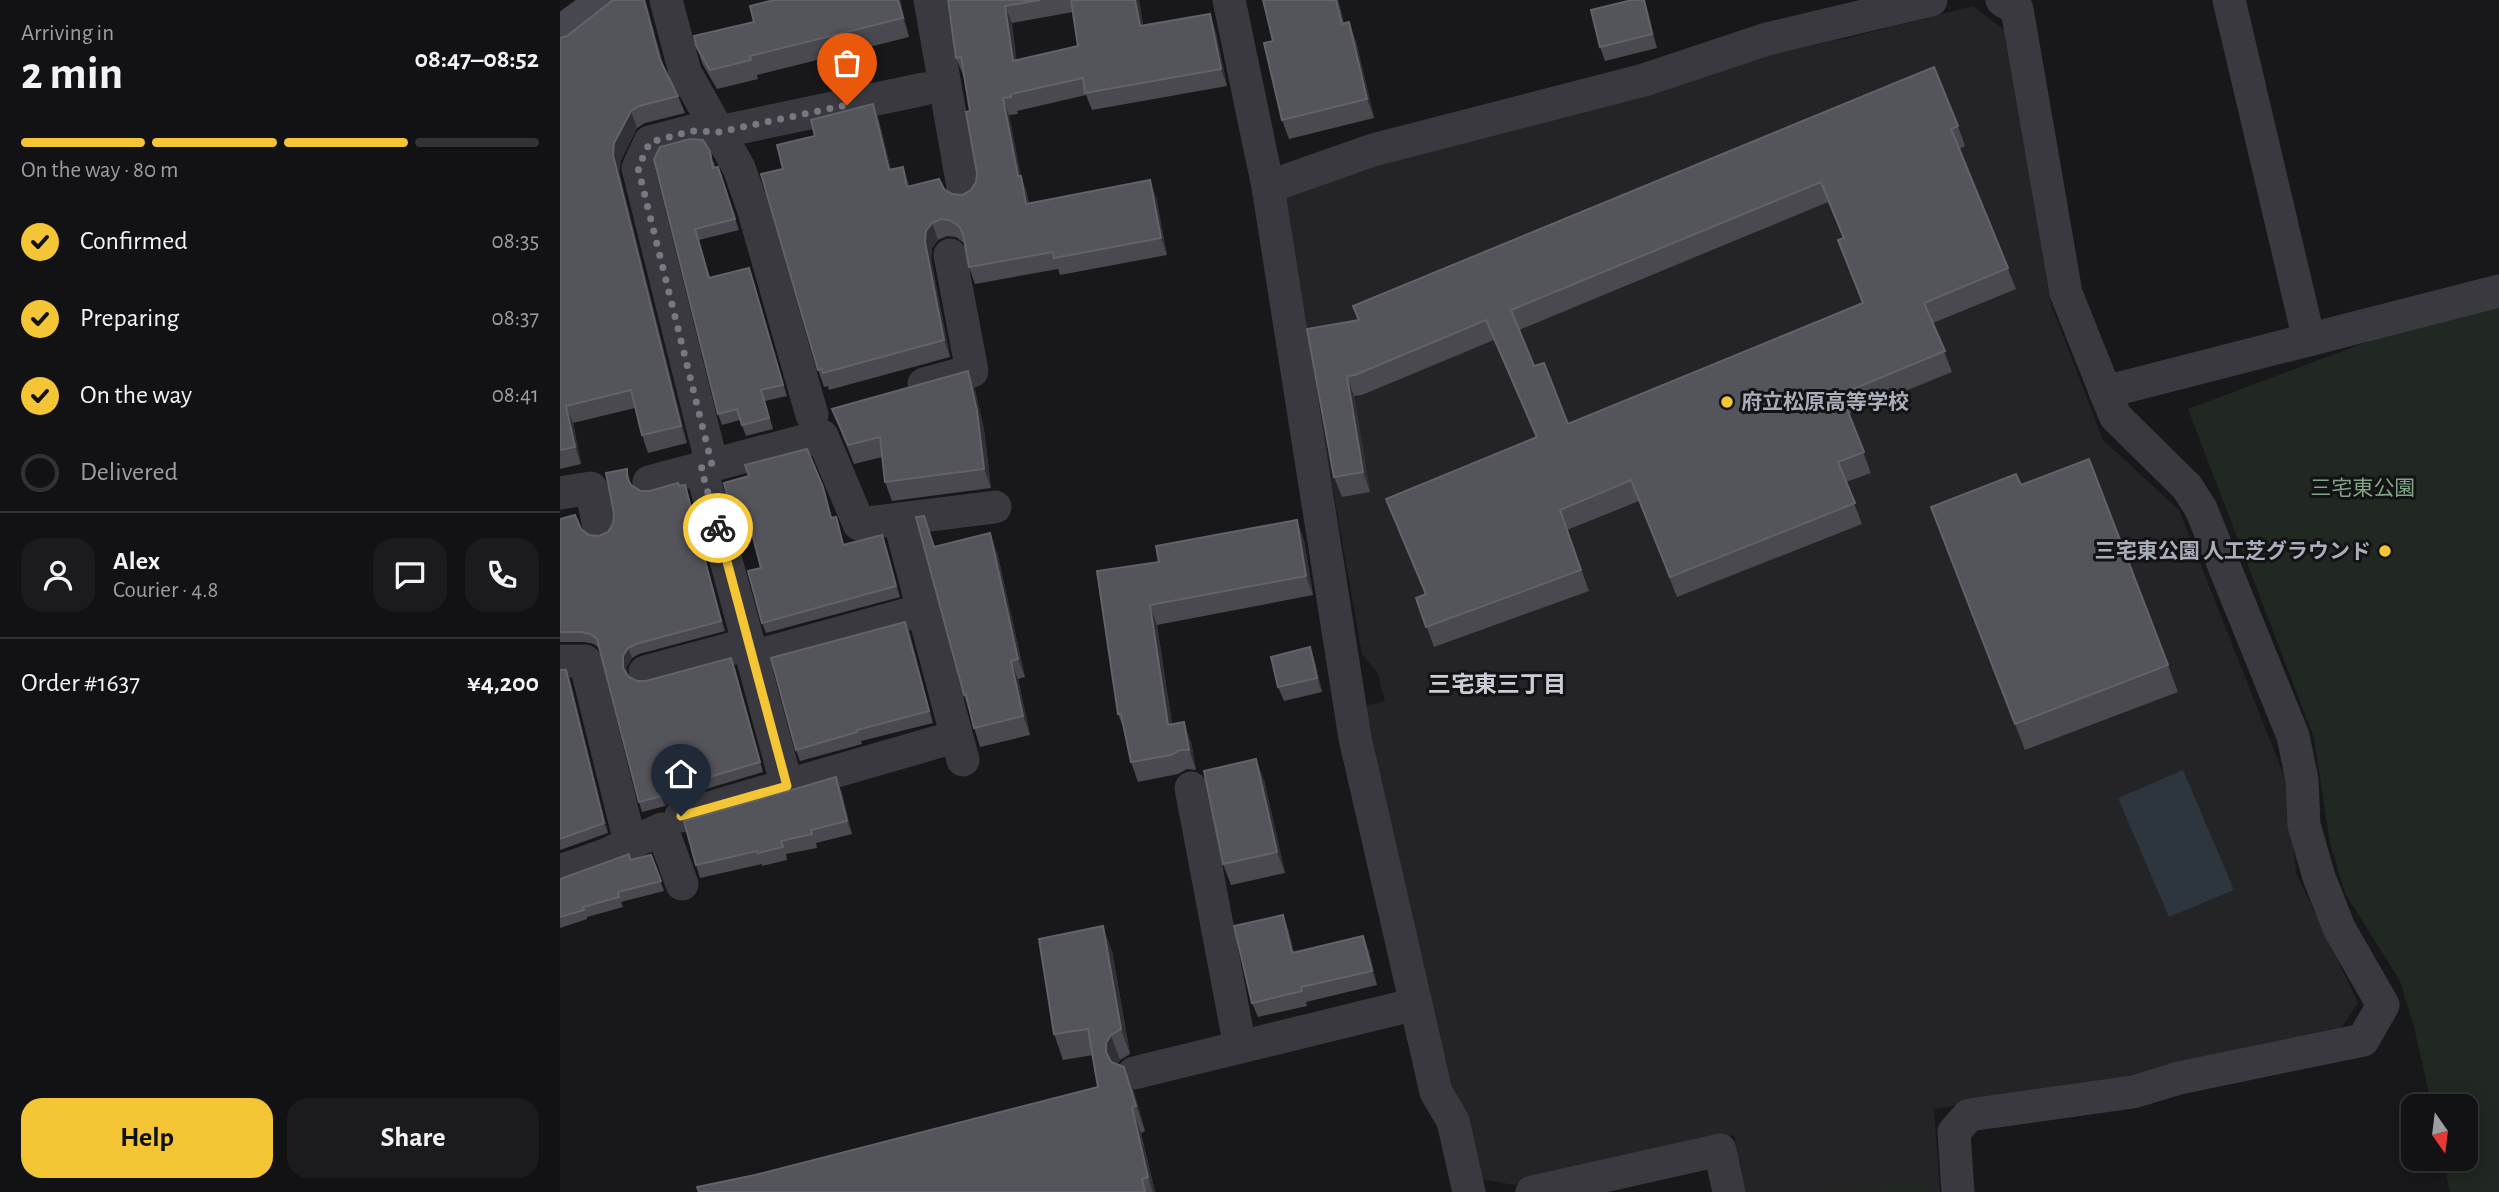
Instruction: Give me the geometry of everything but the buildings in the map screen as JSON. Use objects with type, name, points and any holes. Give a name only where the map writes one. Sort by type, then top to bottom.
[{"type":"main road","points":[[560,35],[608,0]]},
{"type":"street","points":[[666,0],[685,72],[739,168],[859,524],[995,507]]},
{"type":"street","points":[[930,0],[964,194]]},
{"type":"street","points":[[1229,0],[1268,187],[1355,738],[1436,1092],[1453,1121],[1469,1192]]},
{"type":"street","points":[[1268,187],[1373,150],[1644,80],[1767,39],[1931,0]]},
{"type":"street","points":[[1958,1192],[1954,1132],[1969,1115],[2133,1092],[2179,1078],[2363,1040],[2384,1005],[2339,928],[2319,877],[2304,825],[2302,780],[2293,736],[2202,509],[2187,487],[2115,416],[2066,293],[2017,9],[2002,0]]},
{"type":"street","points":[[2229,0],[2309,340]]},
{"type":"street","points":[[787,786],[750,650],[638,168],[650,142],[692,131],[719,132],[924,89]]},
{"type":"street","points":[[892,393],[972,371],[950,255]]},
{"type":"street","points":[[2105,392],[2499,291]]},
{"type":"street","points":[[649,482],[707,466],[824,419]]},
{"type":"street","points":[[560,493],[591,488],[599,527]]},
{"type":"street","points":[[681,816],[787,786],[950,751],[899,519]]},
{"type":"street","points":[[645,672],[905,615]]},
{"type":"street","points":[[560,661],[585,661],[630,842]]},
{"type":"street","points":[[1191,788],[1240,1047]]},
{"type":"street","points":[[560,871],[605,855],[662,829],[682,884]]},
{"type":"street","points":[[1133,1073],[1416,1004]]},
{"type":"street","points":[[1532,1192],[1720,1150],[1729,1192]]},
{"type":"shaded area","points":[[1973,6],[2004,30],[2051,304],[2103,440],[2179,510],[2287,783],[2296,873],[2358,1003],[2340,1030],[2163,1066],[2107,1082],[1934,1109],[1940,1192],[1746,1192],[1734,1135],[1514,1185],[1475,1178],[1446,1071],[1361,707],[1385,701],[1378,674],[1362,654],[1281,196],[1354,172],[1774,53],[1856,36]]},
{"type":"shaded area","points":[[2183,770],[2234,890],[2169,917],[2118,798]]},
{"type":"green space","name":"三宅東公園","points":[[2499,308],[2499,1192],[2450,1192],[2446,1171],[2478,1171],[2478,1094],[2429,1094],[2400,981],[2345,893],[2330,843],[2314,738],[2188,409],[2375,339]]},
{"type":"green space","points":[[1927,1182],[1928,1192],[1831,1192]]},
{"type":"way so far","points":[[718,528],[701,468],[712,465],[638,168],[650,142],[692,131],[719,132],[847,105]]},
{"type":"place","name":"府立松原高等学校","points":[[1727,402]]},
{"type":"place","name":"三宅東公園 人工芝グラウンド","points":[[2385,551]]},
{"type":"district","name":"三宅東三丁目","points":[[1497,685]]},
{"type":"route","points":[[681,816],[787,786],[718,528]]}]
